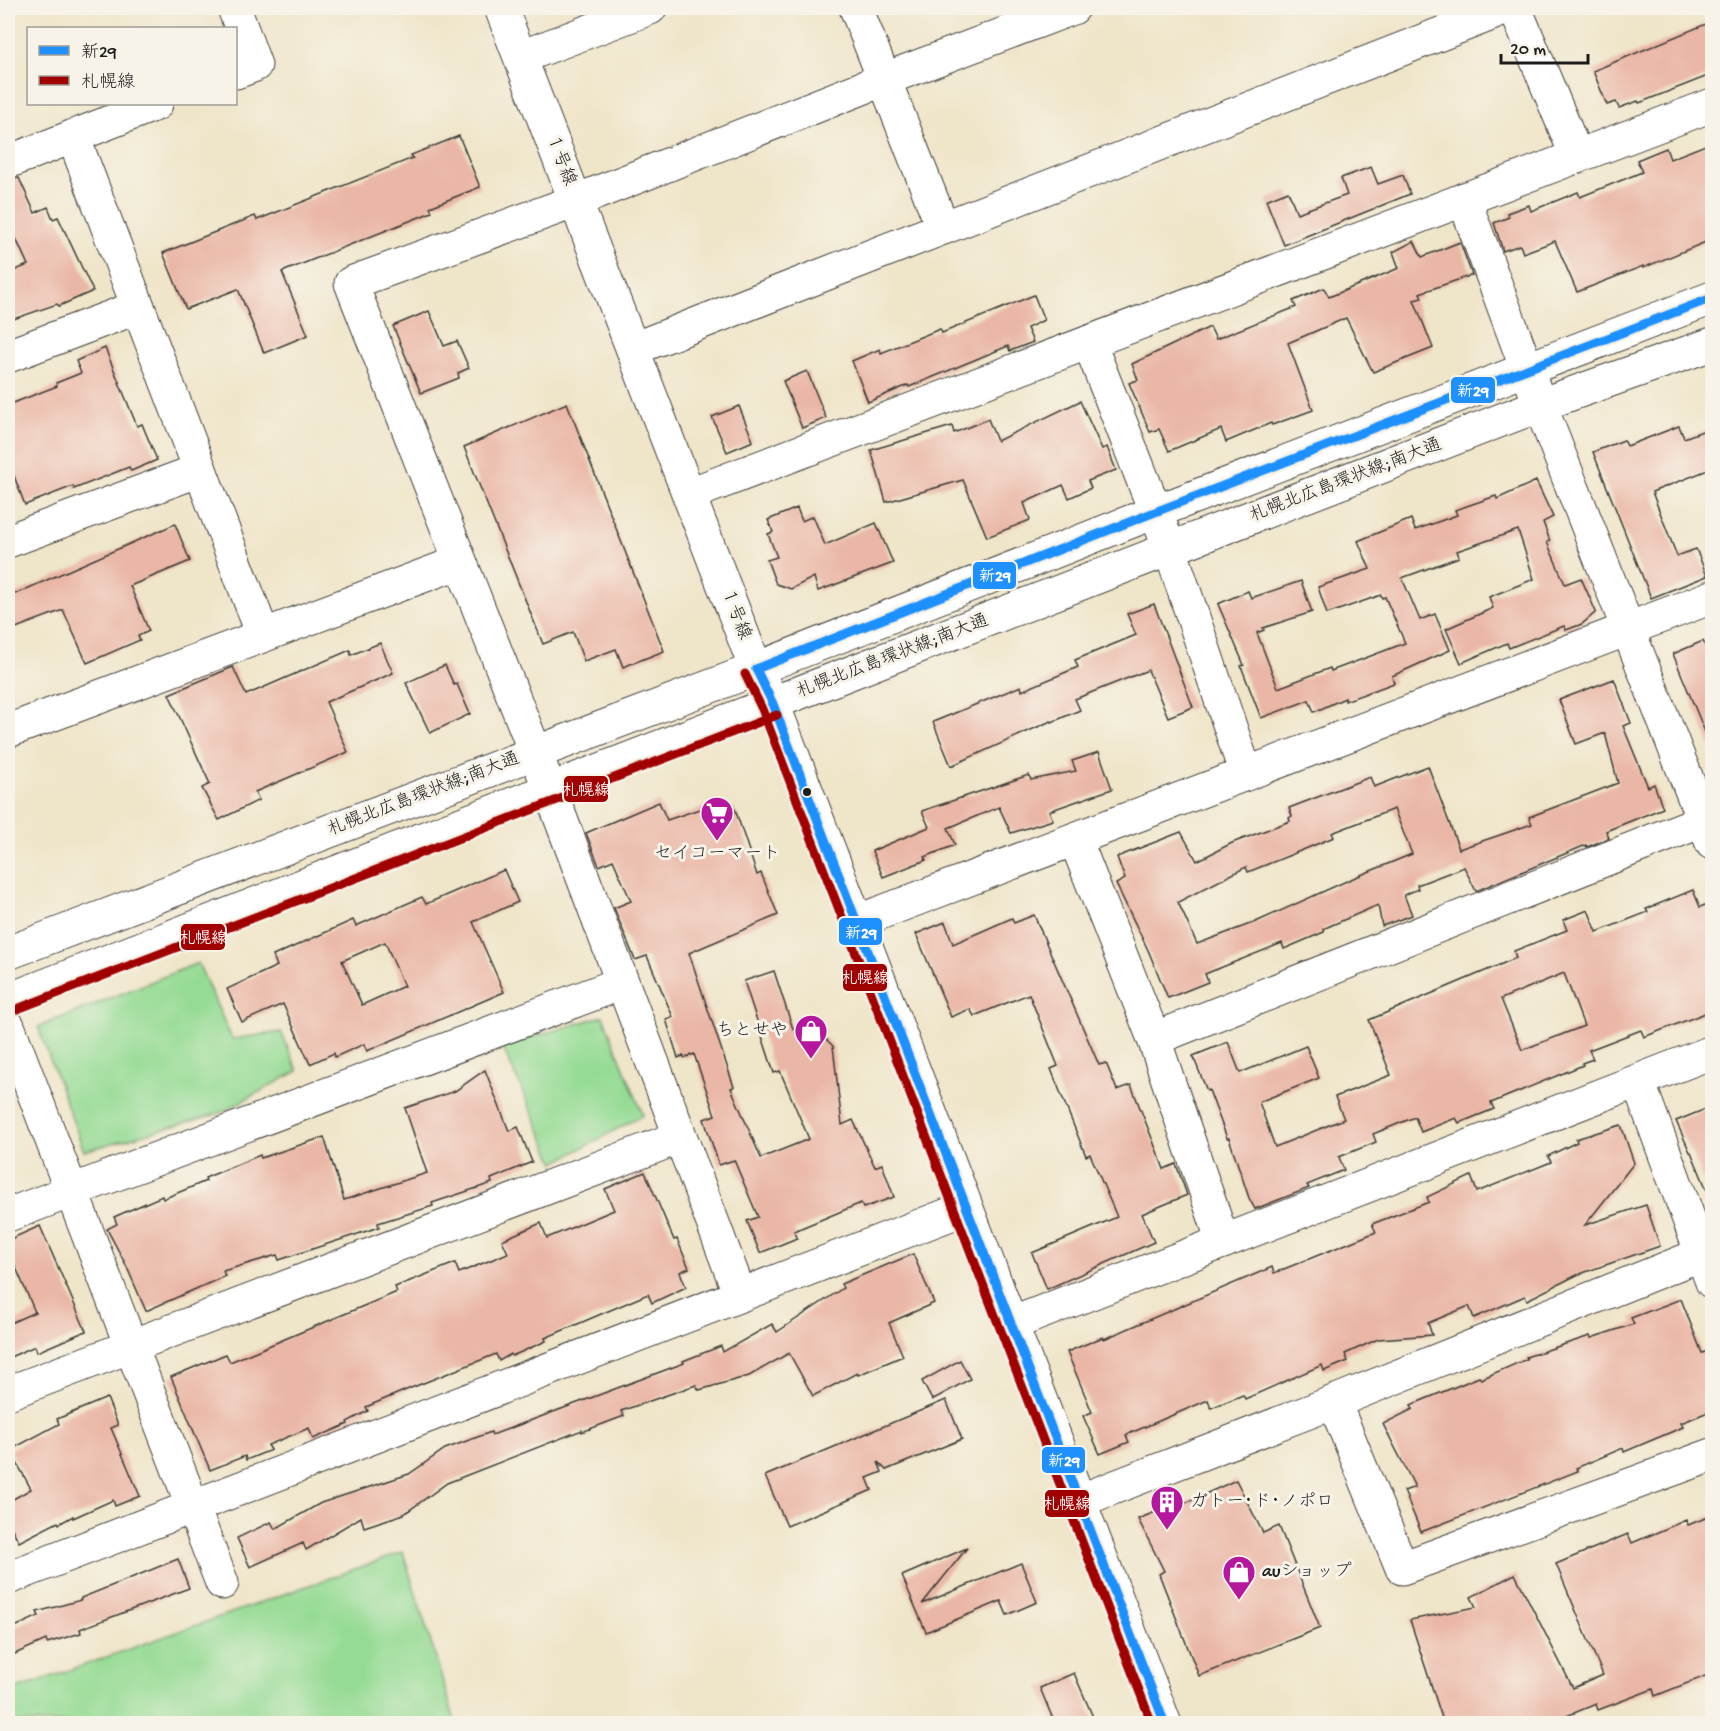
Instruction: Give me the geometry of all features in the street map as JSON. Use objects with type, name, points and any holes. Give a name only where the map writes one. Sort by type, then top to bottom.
[{"type":"street","points":[[234,8],[255,65],[237,72]]},
{"type":"street","name":"１号線","points":[[501,8],[756,669],[773,704],[1165,1724]]},
{"type":"street","points":[[521,57],[650,8]]},
{"type":"street","points":[[856,8],[943,228]]},
{"type":"street","points":[[740,1295],[550,790],[351,283],[576,201],[885,79],[1073,8]]},
{"type":"street","points":[[633,349],[1507,8]]},
{"type":"street","points":[[1515,8],[1577,157]]},
{"type":"street","points":[[8,162],[153,105]]},
{"type":"street","points":[[690,494],[1713,105]]},
{"type":"street","points":[[73,136],[263,635]]},
{"type":"street","points":[[1154,1039],[1710,827],[1540,405],[1464,199]]},
{"type":"street","name":"札幌北広島環状線;南大通","points":[[8,953],[756,669],[1155,512],[1713,298]]},
{"type":"street","points":[[8,356],[138,307]]},
{"type":"street","points":[[1089,342],[1170,549],[1246,774]]},
{"type":"street","name":"札幌北広島環状線;南大通","points":[[8,1000],[1540,405],[1713,344]]},
{"type":"street","points":[[8,541],[200,470]]},
{"type":"street","points":[[8,731],[460,562]]},
{"type":"street","points":[[856,922],[1713,597]]},
{"type":"street","points":[[1075,839],[1154,1039],[1223,1242]]},
{"type":"street","points":[[8,1215],[622,983]]},
{"type":"street","points":[[8,1026],[222,1583]]},
{"type":"street","points":[[1011,1324],[1713,1052]]},
{"type":"street","points":[[1079,1501],[1334,1402],[1707,1268],[1638,1081]]},
{"type":"street","points":[[8,1393],[680,1137]]},
{"type":"street","points":[[8,1578],[966,1208]]},
{"type":"street","points":[[1334,1402],[1402,1568],[1713,1455]]},
{"type":"green space","points":[[198,963],[232,1039],[281,1032],[298,1071],[220,1113],[84,1151],[38,1027]]},
{"type":"green space","points":[[603,1016],[643,1115],[555,1163],[502,1046]]},
{"type":"green space","points":[[403,1552],[455,1721],[450,1723],[8,1723],[8,1692]]},
{"type":"building","points":[[1713,21],[1713,74],[1639,103],[1638,101],[1619,108],[1616,102],[1607,105],[1593,71]]},
{"type":"building","points":[[459,136],[480,187],[430,207],[432,212],[282,272],[308,335],[264,353],[238,289],[186,309],[163,253],[255,216],[257,220],[413,158],[411,155]]},
{"type":"building","points":[[1713,142],[1713,239],[1577,292],[1555,241],[1523,253],[1520,245],[1503,251],[1494,223],[1509,217],[1507,213],[1529,205],[1531,211],[1578,192],[1580,197],[1642,172],[1637,160],[1666,148],[1670,159]]},
{"type":"building","points":[[1371,167],[1378,184],[1403,175],[1410,194],[1284,245],[1266,200],[1288,191],[1297,213],[1347,195],[1341,178]]},
{"type":"building","points":[[19,178],[35,213],[48,207],[53,219],[58,217],[93,291],[59,306],[57,304],[8,321],[8,273],[28,265],[8,221],[8,180]]},
{"type":"building","points":[[1414,241],[1422,257],[1460,242],[1472,275],[1420,293],[1422,298],[1414,300],[1433,348],[1373,372],[1346,318],[1288,343],[1313,410],[1272,425],[1271,423],[1226,442],[1221,429],[1169,451],[1159,429],[1150,432],[1129,383],[1138,380],[1132,364],[1210,327],[1216,339],[1296,307],[1293,301],[1324,288],[1329,297],[1399,268],[1393,252]]},
{"type":"building","points":[[1034,295],[1044,320],[1027,328],[1033,342],[1010,351],[1008,346],[868,402],[852,361],[880,349],[881,353],[940,329],[942,333]]},
{"type":"building","points":[[429,311],[444,346],[457,341],[469,368],[458,373],[459,378],[421,393],[393,326]]},
{"type":"building","points":[[105,348],[137,426],[142,424],[157,460],[131,471],[129,467],[74,489],[73,486],[25,505],[8,460],[8,405],[57,386],[56,383],[81,373],[76,361]]},
{"type":"building","points":[[807,371],[826,418],[802,428],[783,381]]},
{"type":"building","points":[[1080,401],[1102,449],[1107,447],[1116,470],[1088,481],[1091,488],[1069,498],[1063,485],[1024,503],[1030,520],[987,537],[963,480],[886,502],[871,450],[952,426],[954,433],[988,419],[997,441]]},
{"type":"building","points":[[567,403],[664,651],[623,667],[616,649],[584,661],[573,632],[543,644],[464,447]]},
{"type":"building","points":[[739,406],[753,441],[727,452],[712,417]]},
{"type":"building","points":[[1679,426],[1684,438],[1713,427],[1713,468],[1652,492],[1677,556],[1696,549],[1707,576],[1651,598],[1593,452],[1624,440],[1627,446]]},
{"type":"building","points":[[1536,481],[1553,517],[1543,522],[1550,541],[1547,542],[1565,584],[1581,578],[1596,612],[1582,624],[1566,630],[1564,626],[1509,648],[1507,643],[1461,663],[1446,629],[1493,608],[1489,597],[1534,579],[1518,530],[1457,551],[1459,557],[1402,578],[1420,620],[1435,614],[1450,650],[1392,676],[1394,683],[1345,701],[1345,698],[1314,712],[1309,700],[1261,718],[1241,666],[1244,665],[1218,604],[1248,591],[1251,598],[1301,581],[1312,612],[1263,628],[1264,630],[1257,633],[1278,688],[1405,643],[1385,597],[1382,598],[1381,595],[1327,614],[1318,587],[1370,569],[1358,541],[1411,519],[1415,530],[1457,515],[1455,510],[1496,496],[1497,499]]},
{"type":"building","points":[[797,508],[802,521],[813,516],[825,545],[876,523],[893,563],[818,591],[814,577],[791,589],[776,584],[767,560],[777,557],[768,534],[773,532],[768,520]]},
{"type":"building","points":[[175,524],[190,561],[130,586],[149,631],[138,636],[140,640],[87,663],[63,610],[8,631],[8,597]]},
{"type":"building","points":[[1154,604],[1193,707],[1168,717],[1148,670],[1075,699],[1080,710],[951,766],[933,722],[1021,686],[1022,691],[1078,667],[1075,660],[1136,635],[1127,614]]},
{"type":"building","points":[[1703,641],[1713,664],[1712,749],[1673,654]]},
{"type":"building","points":[[380,643],[393,673],[326,702],[348,752],[255,792],[259,800],[219,820],[202,788],[210,784],[169,694],[233,667],[246,695],[350,650],[351,655]]},
{"type":"building","points":[[445,665],[454,685],[457,684],[470,714],[430,733],[406,683]]},
{"type":"building","points":[[1614,679],[1631,723],[1623,726],[1648,787],[1654,784],[1663,808],[1606,831],[1609,838],[1587,847],[1586,845],[1476,891],[1464,867],[1417,885],[1418,889],[1404,895],[1412,915],[1382,926],[1378,905],[1284,949],[1282,943],[1205,974],[1208,982],[1168,998],[1116,884],[1125,879],[1117,857],[1181,832],[1197,861],[1232,843],[1290,821],[1289,818],[1292,816],[1289,808],[1370,777],[1374,787],[1428,766],[1459,849],[1532,824],[1529,817],[1618,783],[1605,733],[1576,744],[1559,700]],"holes":[[[1394,809],[1412,854],[1258,921],[1197,944],[1178,902],[1246,867],[1248,872],[1334,837],[1332,833]]]},
{"type":"building","points":[[1099,752],[1112,789],[1049,811],[1053,820],[1011,833],[999,807],[948,828],[955,845],[925,857],[926,860],[883,877],[872,851],[929,827],[922,811],[1029,775],[1031,780],[1076,771],[1072,761]]},
{"type":"building","points":[[659,802],[667,820],[717,803],[735,809],[757,875],[761,873],[778,915],[689,953],[734,1087],[731,1088],[761,1158],[809,1139],[780,1071],[774,1073],[744,981],[774,971],[793,1029],[808,1022],[833,1046],[842,1125],[853,1120],[875,1167],[882,1164],[894,1197],[863,1208],[861,1203],[794,1231],[797,1238],[760,1253],[747,1221],[758,1217],[734,1160],[719,1165],[704,1119],[715,1115],[694,1054],[678,1058],[666,1019],[673,1017],[647,956],[635,960],[614,908],[631,901],[613,860],[599,866],[586,833]]},
{"type":"building","points":[[504,870],[518,902],[473,922],[504,992],[367,1051],[364,1044],[335,1057],[334,1053],[310,1064],[283,1004],[242,1022],[227,989],[277,966],[273,956],[353,920],[356,926],[422,897],[426,904]],"holes":[[[385,942],[404,986],[362,1005],[342,961]]]},
{"type":"building","points":[[1693,890],[1700,907],[1713,902],[1713,1010],[1644,1037],[1641,1030],[1589,1050],[1593,1059],[1582,1063],[1583,1065],[1491,1103],[1494,1109],[1459,1123],[1456,1118],[1421,1132],[1415,1117],[1373,1134],[1376,1142],[1339,1157],[1344,1170],[1307,1185],[1309,1188],[1255,1209],[1249,1198],[1229,1138],[1227,1138],[1193,1056],[1228,1042],[1240,1073],[1306,1046],[1319,1078],[1259,1102],[1275,1147],[1344,1119],[1335,1097],[1391,1075],[1369,1020],[1516,958],[1514,951],[1567,930],[1563,920],[1588,910],[1597,932],[1648,912],[1646,909]],"holes":[[[1564,973],[1584,1026],[1522,1050],[1501,999]]]},
{"type":"building","points":[[1034,915],[1099,1065],[1106,1063],[1117,1090],[1131,1085],[1164,1169],[1176,1164],[1187,1195],[1142,1214],[1154,1242],[1047,1289],[1032,1253],[1117,1217],[1090,1154],[1086,1156],[1051,1069],[1058,1066],[1029,994],[974,1016],[970,1009],[951,1017],[916,934],[945,922],[953,944],[1012,918],[1014,923]]},
{"type":"building","points":[[485,1070],[509,1131],[518,1127],[532,1162],[491,1179],[492,1183],[432,1203],[433,1206],[378,1223],[379,1227],[279,1260],[277,1255],[223,1271],[225,1276],[146,1311],[107,1229],[117,1224],[114,1217],[162,1196],[163,1199],[206,1181],[205,1178],[260,1155],[261,1158],[324,1137],[344,1200],[427,1173],[405,1108],[455,1091]]},
{"type":"building","points":[[1713,1106],[1713,1202],[1712,1202],[1676,1121]]},
{"type":"building","points":[[1621,1125],[1634,1163],[1585,1225],[1646,1205],[1660,1246],[1577,1275],[1527,1300],[1525,1296],[1474,1318],[1469,1306],[1428,1323],[1432,1335],[1378,1339],[1345,1354],[1348,1361],[1324,1371],[1322,1365],[1245,1399],[1243,1395],[1211,1408],[1208,1400],[1126,1435],[1129,1442],[1100,1454],[1083,1416],[1092,1412],[1067,1352],[1103,1337],[1104,1339],[1272,1267],[1274,1273],[1376,1232],[1372,1224],[1429,1202],[1427,1197],[1471,1176],[1477,1192],[1551,1162],[1548,1156],[1577,1142],[1576,1139]]},
{"type":"building","points":[[645,1172],[674,1240],[677,1239],[689,1268],[680,1272],[686,1287],[652,1303],[648,1294],[545,1338],[546,1341],[512,1356],[511,1354],[499,1361],[496,1354],[411,1388],[366,1407],[368,1411],[347,1422],[348,1424],[313,1439],[309,1428],[268,1445],[271,1450],[246,1460],[245,1456],[210,1470],[171,1377],[226,1354],[230,1362],[397,1292],[395,1287],[455,1263],[459,1273],[508,1253],[502,1240],[541,1223],[547,1238],[614,1210],[605,1189]]},
{"type":"building","points":[[40,1226],[86,1331],[37,1352],[35,1346],[8,1358],[8,1324],[35,1312],[8,1249],[8,1240]]},
{"type":"building","points":[[913,1254],[934,1303],[889,1323],[903,1356],[858,1375],[857,1373],[813,1396],[789,1353],[749,1376],[699,1390],[696,1385],[621,1411],[624,1416],[447,1483],[404,1514],[364,1527],[361,1517],[306,1550],[303,1543],[250,1567],[237,1538],[271,1522],[275,1529],[321,1503],[409,1474],[445,1449],[491,1432],[492,1435],[684,1363],[683,1361],[721,1346],[723,1352],[772,1324],[777,1332],[843,1288],[841,1284]]},
{"type":"building","points":[[1681,1299],[1702,1353],[1713,1349],[1713,1410],[1681,1423],[1683,1427],[1624,1452],[1623,1448],[1576,1468],[1578,1471],[1421,1532],[1404,1491],[1415,1487],[1383,1424],[1413,1409],[1411,1405],[1479,1377],[1481,1379],[1527,1359],[1526,1357],[1634,1324],[1631,1318]]},
{"type":"building","points":[[960,1360],[970,1379],[932,1400],[922,1381]]},
{"type":"building","points":[[107,1398],[118,1425],[111,1428],[140,1496],[115,1506],[113,1500],[59,1524],[58,1522],[19,1542],[8,1521],[8,1502],[31,1489],[10,1450],[59,1424],[57,1419]]},
{"type":"building","points":[[946,1400],[962,1439],[886,1470],[878,1462],[882,1472],[867,1478],[872,1490],[787,1526],[765,1476]]},
{"type":"building","name":"auショップ","points":[[1236,1480],[1263,1533],[1279,1526],[1320,1628],[1199,1676],[1159,1574],[1164,1571],[1138,1519],[1178,1503],[1179,1506]]},
{"type":"building","points":[[1713,1515],[1713,1673],[1655,1696],[1653,1689],[1598,1710],[1596,1704],[1547,1724],[1444,1724],[1410,1620],[1476,1607],[1471,1597],[1515,1574],[1573,1688],[1603,1675],[1556,1564],[1628,1534],[1632,1543],[1686,1520],[1688,1525]]},
{"type":"building","points":[[967,1548],[922,1604],[1021,1563],[1037,1602],[1007,1615],[1001,1601],[926,1632],[902,1576]]},
{"type":"building","points":[[178,1559],[189,1588],[80,1629],[81,1633],[47,1643],[46,1640],[8,1657],[8,1630],[39,1616],[37,1612],[81,1600],[81,1598]]},
{"type":"building","points":[[1074,1673],[1096,1724],[1055,1724],[1040,1688]]},
{"type":"transit line","name":"新29","points":[[756,669],[1155,512],[1712,298]]},
{"type":"transit line","name":"新29","points":[[756,669],[773,704],[1165,1724]]},
{"type":"transit line","name":"札幌線","points":[[745,674],[762,709],[1152,1724]]},
{"type":"transit line","name":"札幌線","points":[[12,1011],[777,715]]},
{"type":"place","name":"セイコーマート","points":[[717,842]]},
{"type":"place","name":"ちとせや","points":[[811,1060]]},
{"type":"place","name":"ガトー･ド･ノポロ","points":[[1167,1531]]},
{"type":"place","name":"auショップ","points":[[1239,1601]]}]
